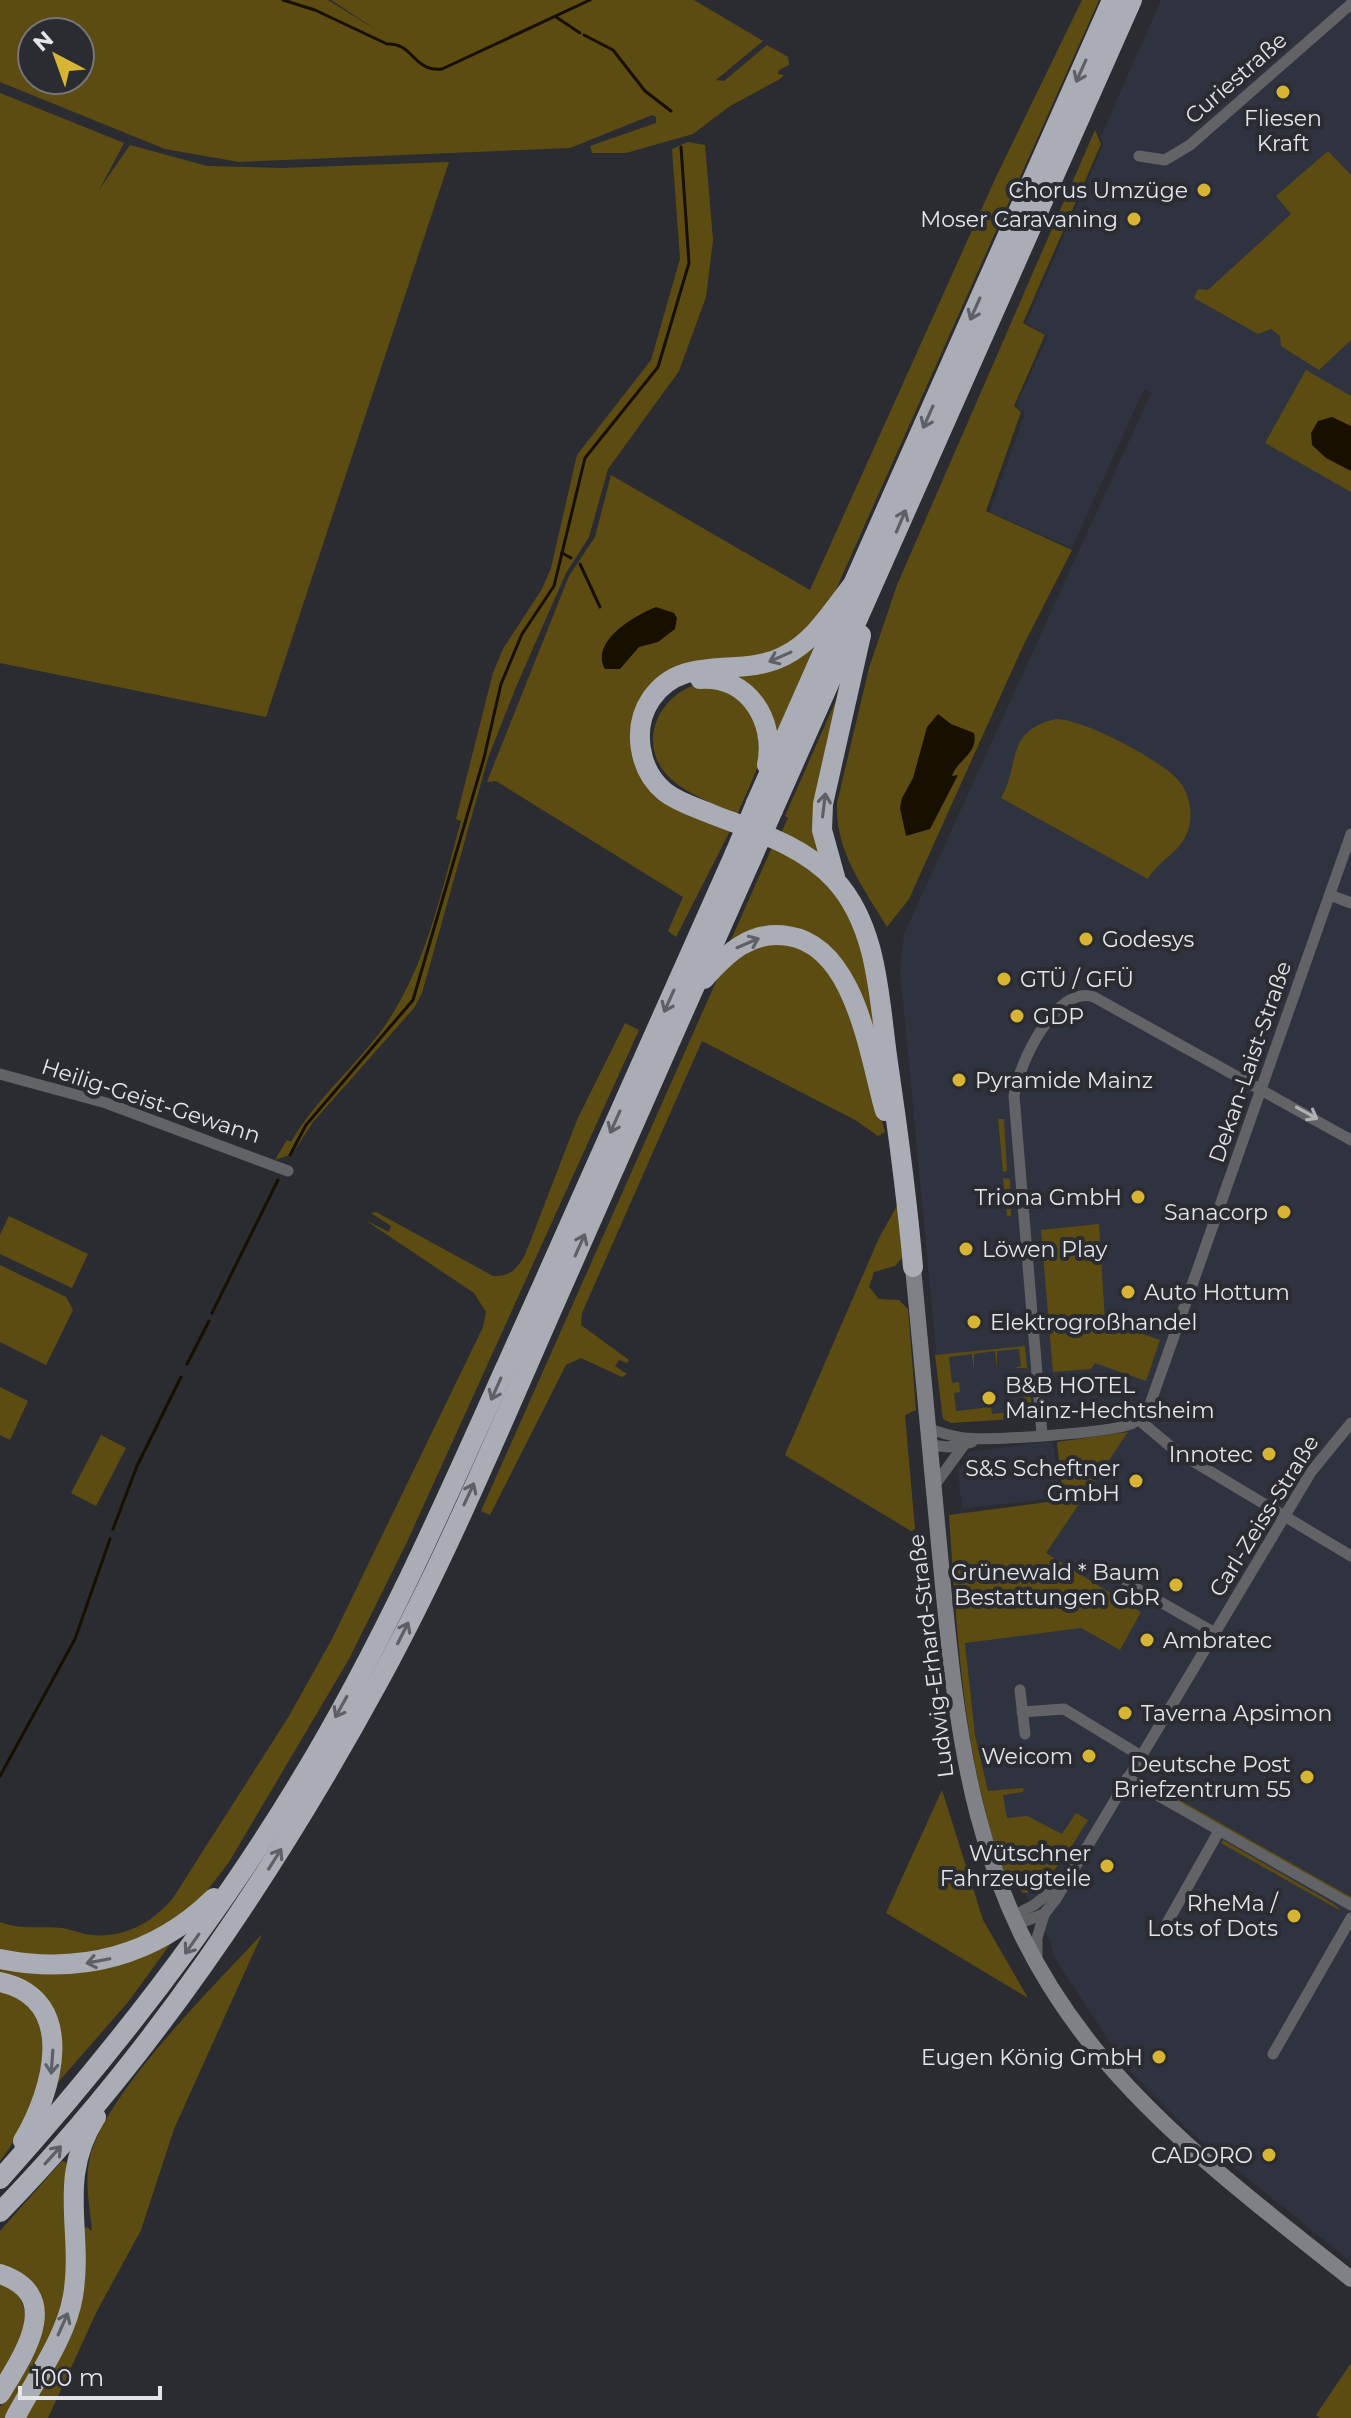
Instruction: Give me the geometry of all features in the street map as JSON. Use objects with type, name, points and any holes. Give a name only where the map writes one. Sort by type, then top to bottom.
[{"type":"highway","points":[[836,881],[822,830],[823,804],[862,588],[1112,0]]},
{"type":"highway","points":[[15,2418],[64,2324],[73,2300],[76,2272],[71,2197],[80,2148],[94,2120],[272,1863],[382,1676],[437,1565],[539,1317],[862,588],[1132,0]]},
{"type":"highway","points":[[862,588],[794,651],[754,666],[700,668],[679,674],[661,687],[647,705],[640,726],[640,748],[653,778],[665,792],[806,856],[836,881],[858,913],[874,966],[905,1179],[913,1267]]},
{"type":"highway","points":[[733,822],[677,790],[655,764],[649,744],[650,723],[659,704],[673,689],[692,680],[723,680],[741,689],[757,705],[767,726],[769,749],[765,807]]},
{"type":"highway","points":[[0,2179],[161,1988],[302,1777],[376,1643],[539,1317],[691,994],[743,857]]},
{"type":"highway","points":[[691,994],[727,954],[758,937],[793,937],[824,952],[839,969],[850,992],[905,1179]]},
{"type":"highway","points":[[0,1959],[33,1964],[77,1964],[143,1948],[191,1920],[251,1857]]},
{"type":"highway","points":[[0,1982],[22,1990],[38,2005],[50,2026],[53,2061],[39,2110],[0,2179]]},
{"type":"highway","points":[[0,2212],[71,2134],[150,2037]]},
{"type":"highway","points":[[0,2274],[25,2290],[35,2319],[32,2338],[0,2394]]},
{"type":"main road","name":"Ludwig-Erhard-Straße","points":[[913,1267],[952,1682],[967,1779],[983,1841],[1015,1920],[1038,1965],[1079,2028],[1137,2097],[1190,2148],[1351,2279]]},
{"type":"street","name":"Curiestraße","points":[[1139,156],[1165,160],[1190,145],[1351,4]]},
{"type":"street","name":"Dekan-Laist-Straße","points":[[1139,1420],[1149,1407],[1158,1384],[1351,834]]},
{"type":"street","points":[[1330,895],[1351,903]]},
{"type":"street","points":[[1042,1434],[1014,1096],[1020,1070],[1056,1009],[1073,995],[1094,997],[1351,1140]]},
{"type":"street","name":"Heilig-Geist-Gewann","points":[[0,1074],[106,1103],[288,1171]]},
{"type":"street","points":[[929,1436],[980,1439],[1121,1427],[1139,1420],[1176,1451],[1351,1556]]},
{"type":"street","name":"Carl-Zeiss-Straße","points":[[1038,1965],[1037,1938],[1044,1914],[1322,1455],[1351,1423]]},
{"type":"street","points":[[929,1436],[964,1445]]},
{"type":"street","points":[[934,1486],[944,1468],[964,1445],[980,1439]]},
{"type":"street","name":"Carl-Zeiss-Straße","points":[[1127,1583],[1215,1633]]},
{"type":"street","points":[[1020,1690],[1025,1734]]},
{"type":"street","points":[[1022,1712],[1064,1709],[1141,1756]]},
{"type":"street","points":[[1127,1778],[1351,1905]]},
{"type":"street","points":[[1162,1932],[1219,1831]]},
{"type":"street","name":"Carl-Zeiss-Straße","points":[[1015,1920],[1044,1899],[1069,1874]]},
{"type":"street","points":[[1015,1920],[1044,1914]]},
{"type":"street","points":[[1273,2054],[1351,1918]]},
{"type":"shaded area","points":[[0,0],[328,0],[381,33],[331,0],[694,0],[763,41],[716,80],[724,81],[767,45],[788,57],[789,65],[779,70],[778,74],[784,75],[780,79],[730,106],[693,134],[626,153],[592,153],[590,146],[656,123],[656,117],[652,115],[570,148],[239,162],[165,149],[34,96],[96,96],[96,16],[16,16],[16,88],[0,82]]},
{"type":"shaded area","points":[[1082,0],[1099,0],[829,605],[792,648],[657,685],[638,761],[730,831],[676,937],[668,931],[683,897],[496,781],[487,782],[569,576],[595,537],[611,475],[810,590],[996,177]]},
{"type":"shaded area","points":[[1161,0],[1351,0],[1351,2262],[1189,2131],[1128,2069],[1054,1957],[1050,1940],[1001,1849],[975,1735],[965,1642],[1081,1628],[1120,1650],[1141,1612],[1046,1553],[1128,1432],[1126,1411],[951,1423],[942,1416],[900,969],[904,934],[1151,393],[1144,389],[1072,548],[990,512],[1025,413],[1016,406],[1048,336],[1026,323],[1103,145],[1101,136]]},
{"type":"shaded area","points":[[0,93],[124,143],[99,190],[130,145],[207,166],[282,168],[449,162],[266,717],[0,663]]},
{"type":"shaded area","points":[[1095,130],[1101,144],[1023,323],[1045,335],[1014,406],[1021,412],[986,511],[1072,550],[1023,646],[909,899],[887,927],[852,868],[838,820],[837,803],[869,668],[897,585]]},
{"type":"shaded area","points":[[688,142],[705,145],[713,240],[706,297],[679,371],[608,469],[589,537],[566,573],[516,687],[488,758],[422,993],[414,1008],[313,1122],[292,1154],[275,1160],[287,1140],[291,1142],[312,1112],[384,1027],[422,953],[461,821],[456,819],[493,673],[503,649],[542,589],[551,568],[577,455],[651,360],[680,259],[672,149]]},
{"type":"shaded area","points":[[1328,151],[1351,175],[1351,340],[1319,370],[1281,346],[1280,336],[1271,329],[1258,334],[1194,298],[1198,289],[1208,290],[1291,214],[1276,196]]},
{"type":"shaded area","points":[[1306,370],[1351,396],[1351,492],[1265,443]]},
{"type":"shaded area","points":[[1332,417],[1351,426],[1351,471],[1326,458],[1312,445],[1311,433],[1318,421]]},
{"type":"shaded area","points":[[656,607],[674,613],[677,618],[675,629],[658,642],[639,647],[620,669],[605,669],[602,659],[609,639],[626,623]]},
{"type":"shaded area","points":[[819,636],[778,729],[772,739],[726,677]]},
{"type":"shaded area","points":[[848,673],[825,860],[780,835],[788,818],[785,816]]},
{"type":"shaded area","points":[[707,682],[756,709],[760,762],[737,815],[678,785],[660,765],[654,750],[653,735],[665,707],[676,695]]},
{"type":"shaded area","points":[[938,714],[951,724],[974,733],[975,740],[971,751],[955,770],[952,776],[958,775],[930,829],[906,836],[900,808],[902,798],[913,778],[927,727]]},
{"type":"shaded area","points":[[1056,719],[1102,733],[1139,752],[1169,772],[1185,790],[1191,815],[1186,836],[1148,879],[1001,798],[1021,740],[1040,724]]},
{"type":"shaded area","points":[[772,847],[821,876],[847,907],[858,933],[874,996],[893,1115],[850,981],[810,938],[727,949]]},
{"type":"shaded area","points":[[771,939],[824,956],[856,1029],[885,1132],[878,1136],[857,1121],[702,1041],[582,1313],[581,1325],[629,1360],[627,1363],[619,1360],[615,1366],[627,1374],[622,1377],[581,1358],[566,1365],[490,1515],[481,1511],[723,966]]},
{"type":"shaded area","points":[[625,1023],[639,1030],[407,1542],[349,1659],[229,1862],[197,1904],[133,1945],[55,1958],[0,1951],[0,1922],[91,1935],[115,1934],[147,1921],[173,1898],[289,1716],[332,1639],[483,1327],[486,1312],[474,1293],[365,1220],[389,1232],[391,1226],[371,1213],[376,1212],[493,1276],[512,1271],[525,1255],[577,1120]]},
{"type":"shaded area","points":[[998,1119],[1004,1119],[1007,1171],[1003,1172]]},
{"type":"shaded area","points":[[1003,1178],[1010,1179],[1011,1216],[1007,1216]]},
{"type":"shaded area","points":[[898,1204],[902,1258],[895,1266],[874,1272],[869,1287],[879,1299],[899,1300],[908,1309],[916,1410],[905,1415],[915,1529],[911,1531],[785,1455],[879,1238]]},
{"type":"shaded area","points":[[9,1216],[88,1254],[72,1288],[0,1254],[0,1235]]},
{"type":"shaded area","points":[[1099,1224],[1105,1321],[1160,1340],[1146,1381],[1095,1363],[1091,1369],[1053,1372],[1041,1230]]},
{"type":"shaded area","points":[[0,1265],[66,1297],[73,1310],[46,1365],[0,1342]]},
{"type":"shaded area","points":[[1025,1346],[1027,1368],[1014,1368],[1021,1366],[1019,1349],[997,1351],[997,1369],[995,1351],[974,1354],[974,1372],[972,1354],[949,1357],[952,1383],[959,1382],[960,1392],[954,1393],[956,1411],[991,1407],[992,1414],[1020,1411],[1019,1404],[1025,1403],[1020,1377],[1028,1375],[1032,1408],[1028,1418],[951,1423],[943,1419],[935,1355]]},
{"type":"shaded area","points":[[0,1387],[28,1401],[10,1440],[0,1435]]},
{"type":"shaded area","points":[[1128,1432],[1046,1553],[1141,1612],[1120,1650],[1081,1628],[965,1643],[975,1735],[988,1791],[1024,1788],[1023,1792],[1003,1795],[1007,1818],[1027,1816],[1062,1834],[1076,1813],[1088,1820],[1051,1875],[1032,1891],[1023,1893],[1013,1882],[1008,1885],[993,1839],[972,1748],[960,1657],[949,1515],[1063,1500],[1057,1442]]},
{"type":"shaded area","points":[[101,1435],[126,1448],[96,1506],[71,1493]]},
{"type":"shaded area","points":[[1053,1441],[1060,1497],[962,1509],[958,1470],[969,1452]]},
{"type":"shaded area","points":[[1148,1782],[1351,1897],[1351,1900],[1153,1787]]},
{"type":"shaded area","points":[[942,1790],[983,1920],[1028,1998],[886,1913]]},
{"type":"shaded area","points":[[1223,1840],[1334,1904],[1341,1911],[1221,1843]]},
{"type":"shaded area","points":[[262,1934],[174,2129],[141,2230],[97,2311],[48,2418],[25,2418],[69,2335],[80,2231],[86,2227],[92,2231],[88,2175],[90,2157],[100,2131],[117,2102],[164,2040]]},
{"type":"shaded area","points":[[174,1939],[128,2002],[54,2087],[57,2036],[0,1977],[0,1964],[18,1968]]},
{"type":"shaded area","points":[[0,1987],[24,2000],[39,2019],[44,2042],[43,2067],[36,2093],[26,2118],[0,2161]]},
{"type":"shaded area","points":[[62,2161],[68,2163],[69,2276],[60,2317],[8,2418],[0,2418],[0,2407],[34,2349],[44,2309],[39,2291],[25,2276],[0,2265],[0,2231]]},
{"type":"shaded area","points":[[0,2280],[17,2288],[29,2323],[0,2379]]},
{"type":"shaded area","points":[[1351,2363],[1351,2418],[1320,2418],[1316,2415]]},
{"type":"waterway","points":[[283,0],[315,10],[387,44],[402,47],[432,69],[442,69],[590,0]]},
{"type":"waterway","points":[[556,17],[580,33]]},
{"type":"waterway","points":[[584,35],[613,50],[645,91],[671,111]]},
{"type":"waterway","points":[[290,1155],[306,1125],[413,1000],[484,758],[501,684],[522,634],[554,586],[585,458],[658,367],[689,263],[681,147]]},
{"type":"waterway","points":[[562,553],[571,558]]},
{"type":"waterway","points":[[580,564],[600,607]]},
{"type":"waterway","points":[[212,1313],[278,1180]]},
{"type":"waterway","points":[[187,1364],[209,1321]]},
{"type":"waterway","points":[[113,1529],[137,1466],[181,1377]]},
{"type":"waterway","points":[[0,1776],[75,1639],[110,1539]]},
{"type":"place","name":"Fliesen Kraft","points":[[1283,92]]},
{"type":"place","name":"Chorus Umzüge","points":[[1204,190]]},
{"type":"place","name":"Moser Caravaning","points":[[1134,219]]},
{"type":"place","name":"Godesys","points":[[1086,939]]},
{"type":"place","name":"GTÜ / GFÜ","points":[[1004,979]]},
{"type":"place","name":"GDP","points":[[1017,1016]]},
{"type":"place","name":"Pyramide Mainz","points":[[959,1080]]},
{"type":"place","name":"Triona GmbH","points":[[1138,1197]]},
{"type":"place","name":"Sanacorp","points":[[1284,1212]]},
{"type":"place","name":"Löwen Play","points":[[966,1249]]},
{"type":"place","name":"Auto Hottum","points":[[1128,1292]]},
{"type":"place","name":"Elektrogroßhandel","points":[[974,1322]]},
{"type":"place","name":"B&B HOTEL Mainz-Hechtsheim","points":[[989,1398]]},
{"type":"place","name":"Innotec","points":[[1269,1454]]},
{"type":"place","name":"S&S Scheftner GmbH","points":[[1136,1481]]},
{"type":"place","name":"Grünewald * Baum Bestattungen GbR","points":[[1176,1585]]},
{"type":"place","name":"Ambratec","points":[[1147,1640]]},
{"type":"place","name":"Taverna Apsimon","points":[[1125,1713]]},
{"type":"place","name":"Weicom","points":[[1089,1756]]},
{"type":"place","name":"Deutsche Post Briefzentrum 55","points":[[1307,1777]]},
{"type":"place","name":"Wütschner Fahrzeugteile","points":[[1107,1866]]},
{"type":"place","name":"RheMa / Lots of Dots","points":[[1294,1916]]},
{"type":"place","name":"Eugen König GmbH","points":[[1159,2057]]},
{"type":"place","name":"CADORO","points":[[1269,2155]]}]
